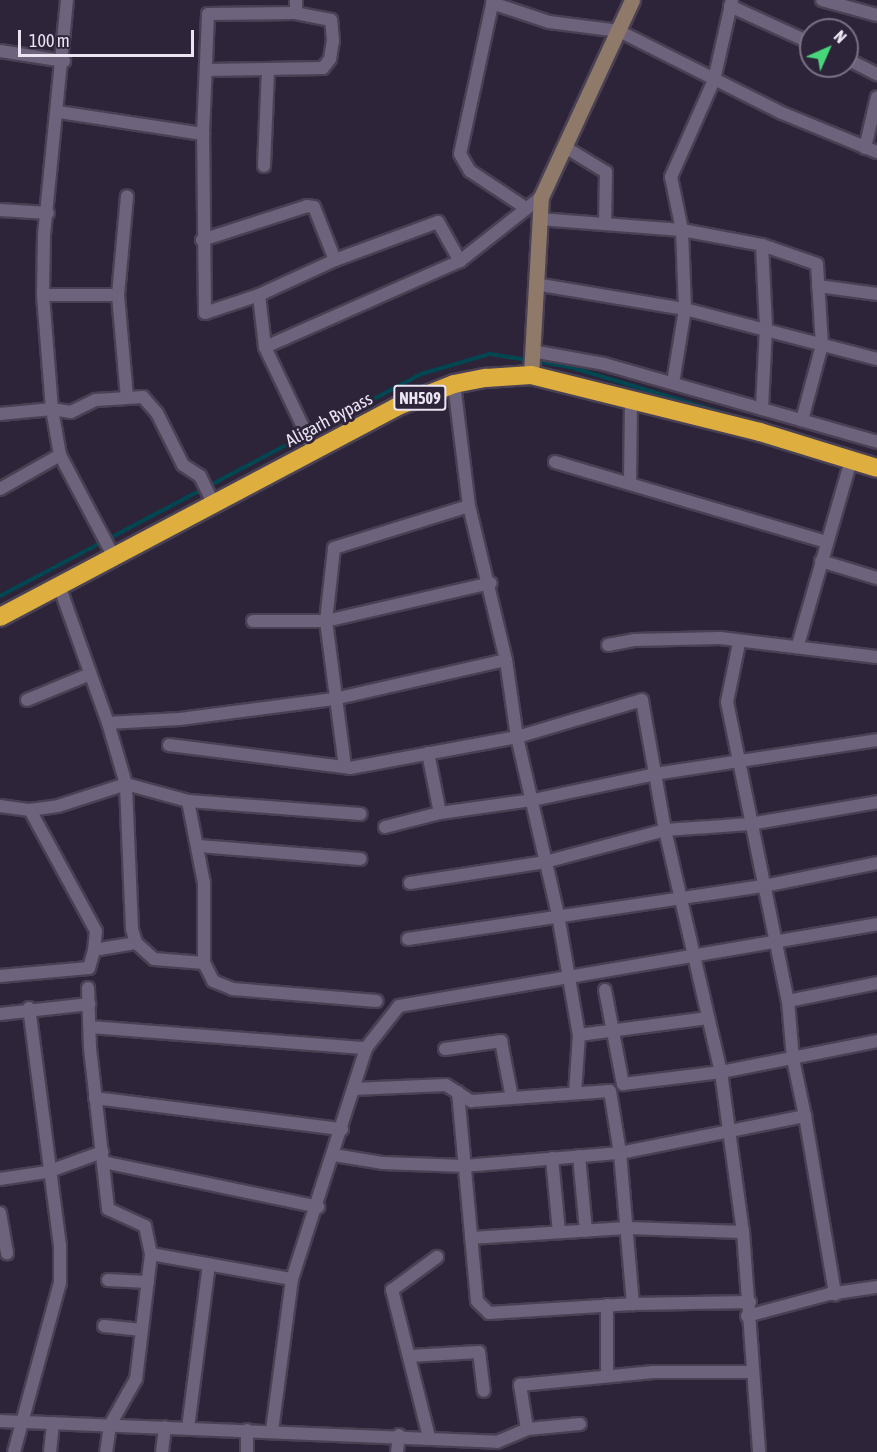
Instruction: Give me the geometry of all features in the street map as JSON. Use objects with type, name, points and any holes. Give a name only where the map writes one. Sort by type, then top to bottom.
[{"type":"highway","name":"Aligarh Bypass","points":[[0,617],[60,588],[112,552],[396,407],[454,384],[532,362],[631,400],[760,432],[877,468]]},
{"type":"street","points":[[67,0],[64,61],[48,213],[44,295],[52,410],[60,455],[112,552]]},
{"type":"street","points":[[296,0],[296,14]]},
{"type":"street","points":[[632,0],[541,197],[532,362],[604,364],[877,442]]},
{"type":"street","points":[[822,0],[877,15]]},
{"type":"street","points":[[526,208],[470,171],[459,154],[493,2],[549,22],[619,31],[714,80],[871,150],[877,97]]},
{"type":"street","points":[[673,383],[685,309],[682,230],[671,177],[714,80],[731,3],[799,37]]},
{"type":"street","points":[[207,70],[323,68],[330,59],[331,20],[296,14],[208,14],[203,134],[202,240],[205,313],[259,295],[335,260],[438,222],[460,261]]},
{"type":"street","points":[[0,51],[64,61]]},
{"type":"street","points":[[859,65],[877,74]]},
{"type":"street","points":[[264,166],[268,70]]},
{"type":"street","points":[[59,112],[203,134]]},
{"type":"street","points":[[565,147],[606,172],[605,222]]},
{"type":"street","points":[[127,196],[118,295],[127,398]]},
{"type":"street","points":[[265,347],[460,261],[541,197]]},
{"type":"street","points":[[202,240],[307,206],[314,207],[335,260]]},
{"type":"street","points":[[0,210],[48,213]]},
{"type":"street","points":[[539,219],[605,222],[682,230],[762,245],[818,264],[822,345],[802,420]]},
{"type":"street","points":[[762,245],[766,327],[762,409]]},
{"type":"street","points":[[535,284],[685,309],[766,327],[877,359]]},
{"type":"street","points":[[818,286],[877,294]]},
{"type":"street","points":[[44,295],[118,295]]},
{"type":"street","points":[[259,295],[265,347],[313,448]]},
{"type":"street","points":[[454,384],[469,506],[490,583],[507,660],[517,737],[558,915],[579,1035],[575,1093]]},
{"type":"street","points":[[0,414],[52,410],[71,412],[96,400],[143,397],[149,402],[183,465],[200,476],[213,502]]},
{"type":"street","points":[[630,484],[631,400]]},
{"type":"street","points":[[0,489],[60,455]]},
{"type":"street","points":[[798,645],[851,460]]},
{"type":"street","points":[[555,462],[826,542]]},
{"type":"street","points":[[345,767],[334,699],[326,621],[334,548],[469,506]]},
{"type":"street","points":[[821,561],[877,578]]},
{"type":"street","points":[[253,621],[326,621],[490,583]]},
{"type":"street","points":[[60,588],[108,723],[126,784],[132,929],[136,943],[154,959],[204,963]]},
{"type":"street","points":[[608,645],[634,640],[710,638],[739,643],[798,645],[877,657]]},
{"type":"street","points":[[739,643],[727,702],[750,824],[788,1001],[793,1059],[836,1294]]},
{"type":"street","points":[[108,723],[180,719],[334,699],[507,660]]},
{"type":"street","points":[[27,700],[90,674]]},
{"type":"street","points":[[169,745],[345,767],[517,737],[642,700],[665,830],[684,898],[708,1018],[722,1072],[750,1302],[747,1316],[759,1452]]},
{"type":"street","points":[[385,827],[440,813],[532,800],[655,774],[877,743]]},
{"type":"street","points":[[428,753],[440,813]]},
{"type":"street","points":[[0,806],[30,810],[58,806],[126,784],[188,801],[361,814]]},
{"type":"street","points":[[188,801],[199,846],[206,911],[204,963],[213,981],[233,989],[377,1001]]},
{"type":"street","points":[[410,883],[545,862],[665,830],[750,824],[877,802]]},
{"type":"street","points":[[0,976],[89,968],[94,950],[96,931],[30,810]]},
{"type":"street","points":[[199,846],[360,859]]},
{"type":"street","points":[[408,939],[764,886],[877,863]]},
{"type":"street","points":[[272,1431],[292,1280],[318,1207],[366,1048],[399,1006],[567,974],[776,943],[877,924]]},
{"type":"street","points":[[94,950],[136,943]]},
{"type":"street","points":[[788,1001],[877,983]]},
{"type":"street","points":[[88,988],[95,1098],[108,1209],[145,1226],[151,1254],[136,1379],[110,1425],[106,1452]]},
{"type":"street","points":[[605,990],[623,1084]]},
{"type":"street","points":[[0,1014],[29,1008],[89,1004]]},
{"type":"street","points":[[14,1452],[19,1422],[60,1283],[60,1246],[47,1172],[29,1008]]},
{"type":"street","points":[[579,1035],[708,1018]]},
{"type":"street","points":[[90,1027],[366,1048]]},
{"type":"street","points":[[445,1049],[501,1041],[513,1098]]},
{"type":"street","points":[[459,1109],[471,1101],[610,1091],[623,1084],[722,1072],[877,1041]]},
{"type":"street","points":[[353,1089],[446,1085],[471,1101]]},
{"type":"street","points":[[610,1091],[620,1153],[633,1304]]},
{"type":"street","points":[[458,1092],[477,1301],[489,1313],[607,1305],[750,1302]]},
{"type":"street","points":[[95,1098],[342,1129]]},
{"type":"street","points":[[334,1155],[383,1164],[464,1166],[620,1153],[728,1129],[805,1116]]},
{"type":"street","points":[[579,1156],[586,1231]]},
{"type":"street","points":[[0,1179],[47,1172],[102,1157],[318,1207]]},
{"type":"street","points":[[552,1158],[559,1232]]},
{"type":"street","points":[[0,1213],[7,1253]]},
{"type":"street","points":[[471,1238],[627,1228],[743,1232]]},
{"type":"street","points":[[151,1254],[292,1280]]},
{"type":"street","points":[[429,1437],[392,1290],[437,1257]]},
{"type":"street","points":[[188,1428],[209,1264]]},
{"type":"street","points":[[108,1280],[148,1282]]},
{"type":"street","points":[[747,1316],[836,1294],[877,1287]]},
{"type":"street","points":[[607,1305],[608,1376]]},
{"type":"street","points":[[104,1326],[142,1330]]},
{"type":"street","points":[[409,1356],[479,1352],[484,1391]]},
{"type":"street","points":[[527,1429],[520,1385],[608,1376],[751,1372]]},
{"type":"street","points":[[0,1421],[399,1435],[500,1447],[527,1429],[580,1424]]},
{"type":"street","points":[[50,1452],[53,1423]]},
{"type":"street","points":[[162,1452],[165,1427]]},
{"type":"street","points":[[247,1430],[247,1452]]},
{"type":"street","points":[[397,1452],[399,1435]]},
{"type":"waterway","points":[[0,596],[421,374],[490,354],[528,360]]},
{"type":"waterway","points":[[535,361],[570,367],[730,415]]}]
